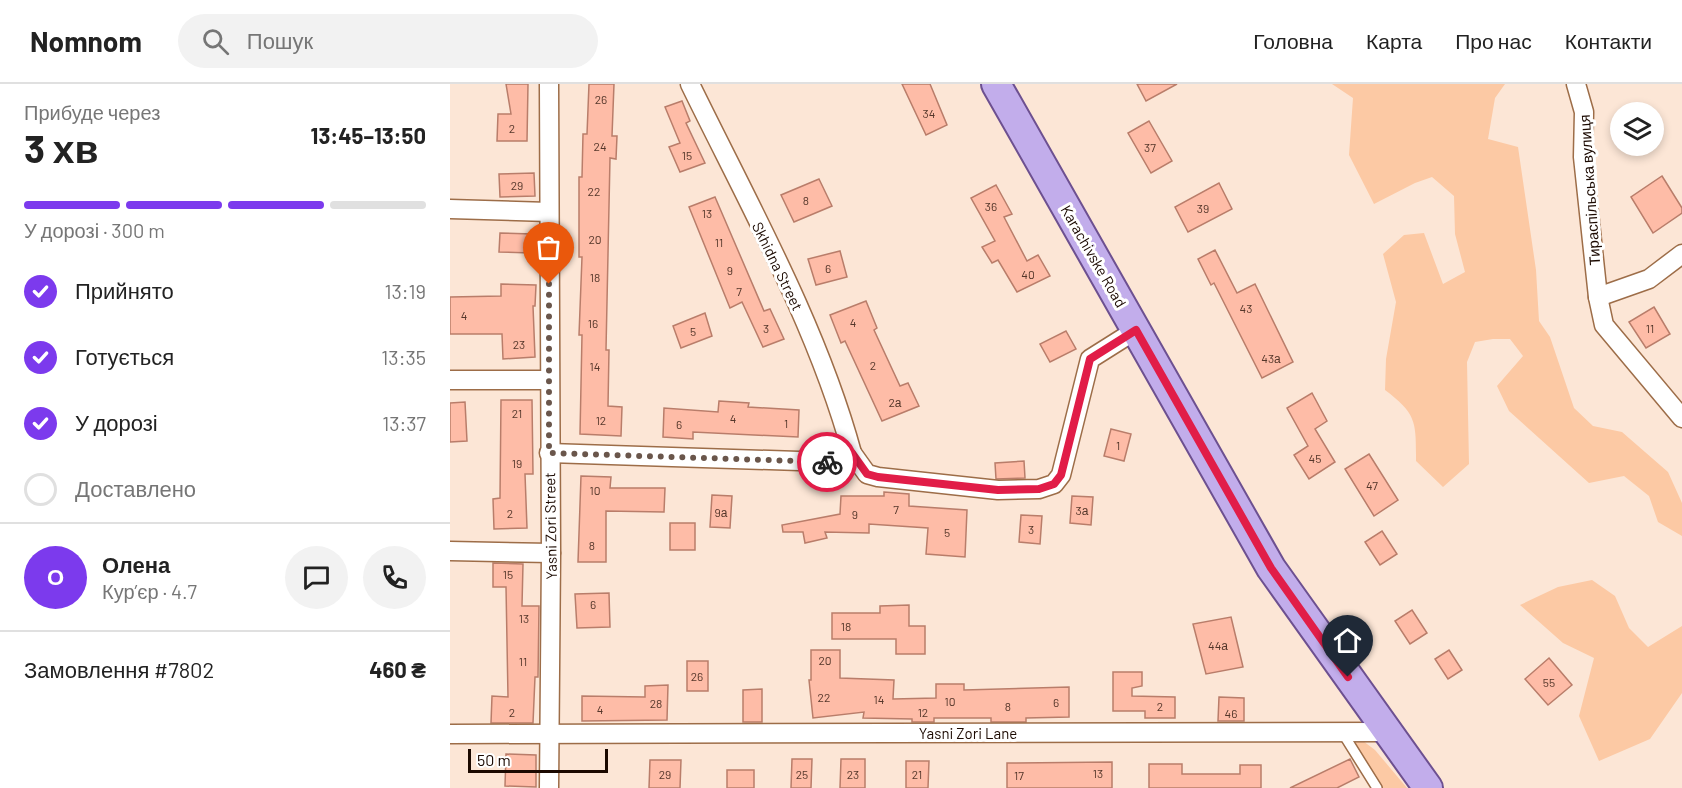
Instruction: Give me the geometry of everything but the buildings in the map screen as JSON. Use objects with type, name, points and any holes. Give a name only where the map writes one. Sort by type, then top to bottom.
[{"type":"main road","name":"Karachivske Road","points":[[996,84],[1271,568],[1428,788]]},
{"type":"street","name":"Yasni Zori Street","points":[[549,84],[551,553],[549,788]]},
{"type":"street","name":"Skhidna Street","points":[[690,84],[801,313],[843,420],[852,453]]},
{"type":"street","name":"Тираспільська вулиця","points":[[1576,84],[1584,112],[1583,157],[1598,297],[1604,325],[1682,418]]},
{"type":"street","points":[[450,209],[549,212]]},
{"type":"street","points":[[1598,297],[1649,279],[1682,254]]},
{"type":"street","points":[[549,453],[829,462],[852,453],[867,474],[878,477],[998,490],[1039,489],[1054,484],[1061,475],[1090,359],[1136,330]]},
{"type":"street","points":[[450,380],[549,380]]},
{"type":"street","points":[[450,551],[551,553]]},
{"type":"street","name":"Yasni Zori Lane","points":[[450,734],[1387,732]]},
{"type":"lane","points":[[1342,732],[1377,788]]},
{"type":"shaded area","points":[[1332,84],[1505,84],[1495,98],[1488,139],[1518,147],[1536,270],[1539,321],[1550,337],[1574,408],[1593,426],[1622,432],[1668,472],[1682,503],[1682,536],[1658,522],[1649,496],[1624,476],[1589,483],[1509,411],[1497,386],[1523,356],[1510,339],[1475,342],[1467,362],[1469,464],[1443,487],[1416,461],[1415,428],[1409,413],[1396,398],[1385,390],[1386,359],[1396,302],[1383,254],[1404,235],[1424,233],[1443,284],[1465,272],[1455,234],[1454,196],[1432,177],[1374,204],[1349,155],[1353,98]]},
{"type":"shaded area","points":[[1592,580],[1615,596],[1629,628],[1648,647],[1682,626],[1682,693],[1650,739],[1599,761],[1579,716],[1594,658],[1563,643],[1520,605],[1558,587]]},
{"type":"shaded area","points":[[1363,741],[1375,750],[1407,788],[1382,788],[1353,742]]},
{"type":"way so far","points":[[549,284],[549,453],[827,462]]},
{"type":"route","points":[[827,462],[852,453],[867,474],[903,481],[998,490],[1039,489],[1054,484],[1061,475],[1090,359],[1136,330],[1271,568],[1348,677]]}]
